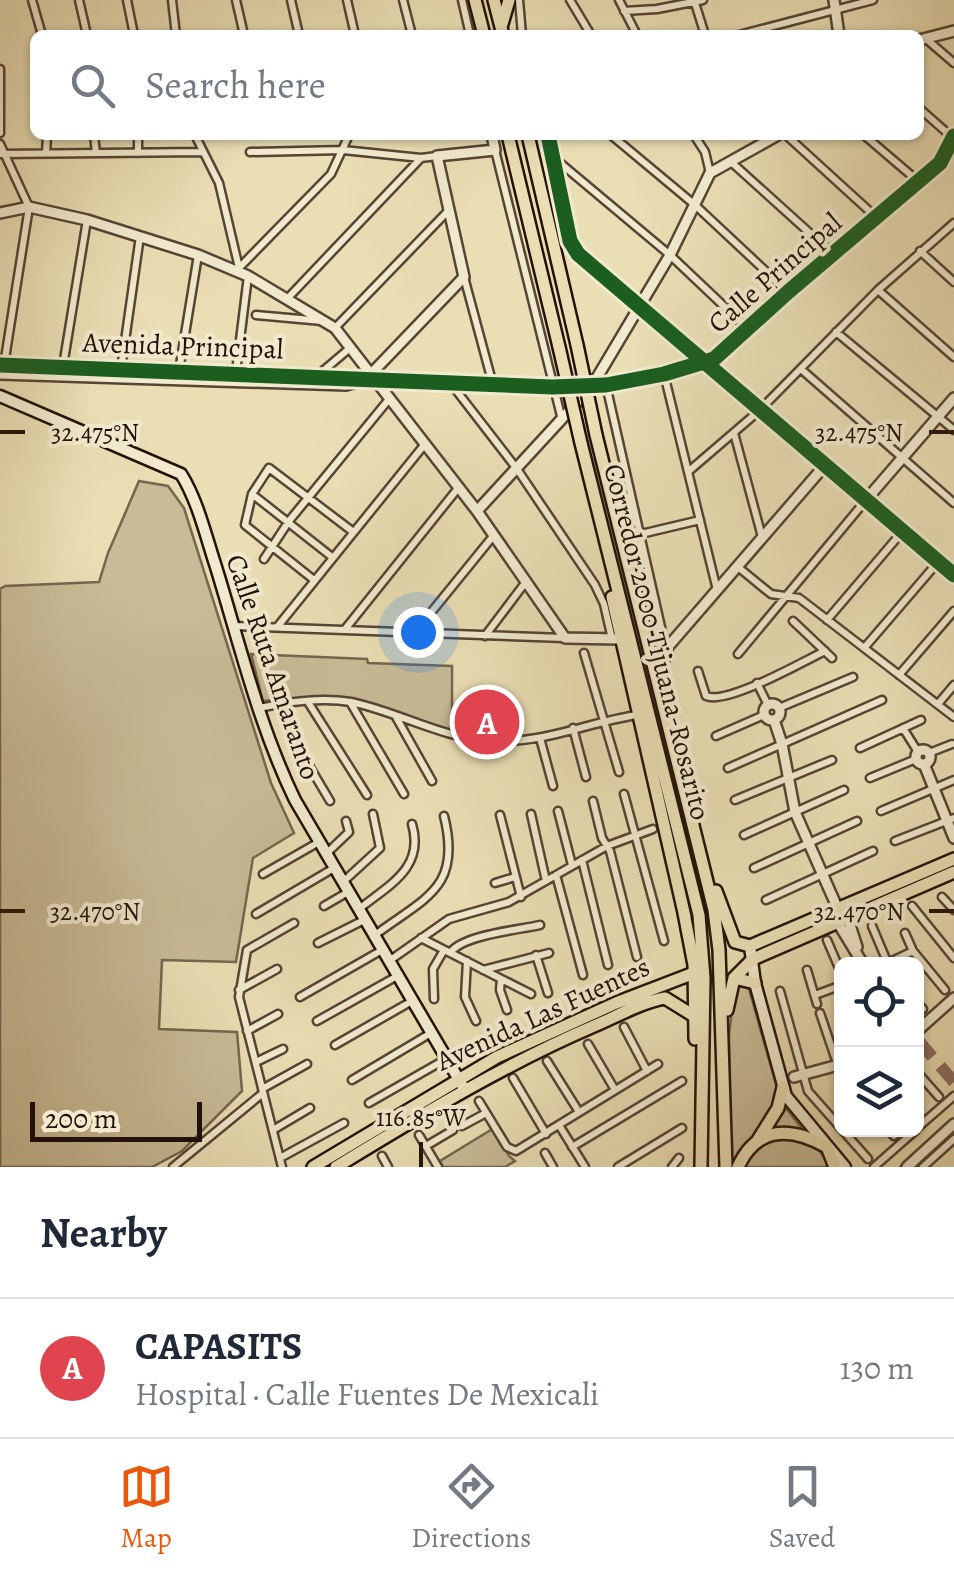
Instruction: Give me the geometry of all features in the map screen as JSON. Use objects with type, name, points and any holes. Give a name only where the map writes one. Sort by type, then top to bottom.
[{"type":"main road","points":[[476,0],[481,30]]},
{"type":"main road","points":[[494,0],[502,30]]},
{"type":"main road","points":[[503,30],[518,0]]},
{"type":"main road","name":"Corredor 2000 Tijuana-Rosarito","points":[[509,140],[702,939],[701,1167]]},
{"type":"main road","name":"Corredor 2000 Tijuana-Rosarito","points":[[529,140],[596,435],[698,839],[720,950],[726,1167]]},
{"type":"main road","name":"Calle Ruta Amaranto","points":[[0,396],[181,474],[276,761],[461,1084]]},
{"type":"main road","points":[[606,548],[616,639],[685,917]]},
{"type":"main road","points":[[657,680],[666,649]]},
{"type":"main road","points":[[676,819],[694,973],[701,1098]]},
{"type":"main road","points":[[698,839],[732,938],[752,952],[954,872]]},
{"type":"main road","points":[[723,1038],[734,978],[752,952],[793,927],[840,917],[874,893],[954,859]]},
{"type":"main road","points":[[752,952],[755,982],[783,1088],[790,1103],[845,1167]]},
{"type":"main road","name":"Avenida Las Fuentes","points":[[313,1167],[556,1030],[694,973]]},
{"type":"main road","points":[[734,978],[755,982]]},
{"type":"main road","name":"Avenida Las Fuentes","points":[[336,1167],[461,1084],[555,1042],[661,998],[670,999],[694,1016]]},
{"type":"main road","points":[[738,1167],[778,1108],[783,1088]]},
{"type":"main road","points":[[756,1144],[772,1134],[791,1132],[828,1147],[835,1167]]},
{"type":"street","points":[[32,0],[41,30]]},
{"type":"street","points":[[79,0],[86,30]]},
{"type":"street","points":[[126,0],[133,30]]},
{"type":"street","points":[[172,0],[175,30]]},
{"type":"street","points":[[236,0],[243,30]]},
{"type":"street","points":[[291,0],[299,30]]},
{"type":"street","points":[[347,0],[354,30]]},
{"type":"street","points":[[403,0],[411,30]]},
{"type":"street","points":[[462,0],[469,30]]},
{"type":"street","points":[[518,0],[521,30]]},
{"type":"street","points":[[570,0],[588,30]]},
{"type":"street","points":[[619,0],[634,30]]},
{"type":"street","points":[[834,0],[839,30]]},
{"type":"street","points":[[760,30],[872,0]]},
{"type":"street","points":[[624,11],[699,1],[704,30]]},
{"type":"street","points":[[924,38],[954,31]]},
{"type":"street","points":[[924,40],[954,63]]},
{"type":"street","points":[[0,68],[0,133]]},
{"type":"street","points":[[924,112],[954,138]]},
{"type":"street","name":"Calle Principal","points":[[592,386],[706,364],[919,182],[945,156],[954,138]]},
{"type":"street","points":[[46,154],[47,140]]},
{"type":"street","points":[[95,140],[96,153]]},
{"type":"street","points":[[138,140],[138,153]]},
{"type":"street","points":[[197,140],[220,183],[238,269]]},
{"type":"street","points":[[238,269],[331,174],[347,140]]},
{"type":"street","points":[[493,140],[562,422]]},
{"type":"street","points":[[549,140],[573,248],[954,576]]},
{"type":"street","points":[[618,140],[788,292]]},
{"type":"street","points":[[697,140],[710,173]]},
{"type":"street","points":[[477,511],[592,386],[670,255],[710,173],[769,140]]},
{"type":"street","points":[[791,140],[876,218]]},
{"type":"street","points":[[870,140],[919,182]]},
{"type":"street","points":[[0,144],[30,207],[1,368]]},
{"type":"street","points":[[250,152],[343,150],[420,158],[495,150]]},
{"type":"street","points":[[3,154],[203,152]]},
{"type":"street","points":[[437,156],[493,386]]},
{"type":"street","points":[[552,156],[670,255],[748,329]]},
{"type":"street","points":[[287,299],[420,158]]},
{"type":"street","points":[[730,162],[833,254]]},
{"type":"street","points":[[0,213],[30,207],[87,220],[198,255],[238,269],[335,328],[477,511],[565,638]]},
{"type":"street","points":[[335,328],[448,210]]},
{"type":"street","points":[[63,366],[87,220]]},
{"type":"street","points":[[689,471],[760,410],[878,290],[954,223]]},
{"type":"street","points":[[122,369],[140,236]]},
{"type":"street","points":[[920,251],[954,282]]},
{"type":"street","points":[[178,371],[198,255]]},
{"type":"street","points":[[236,372],[248,276]]},
{"type":"street","points":[[375,378],[464,276]]},
{"type":"street","points":[[878,290],[954,357]]},
{"type":"street","points":[[256,315],[324,322]]},
{"type":"street","points":[[836,332],[954,430]]},
{"type":"street","points":[[317,376],[350,348]]},
{"type":"street","name":"Avenida Principal","points":[[1,368],[63,366],[236,372],[363,381]]},
{"type":"street","name":"Avenida Principal","points":[[1,368],[331,385],[363,381]]},
{"type":"street","points":[[802,370],[954,503]]},
{"type":"street","points":[[664,374],[718,591]]},
{"type":"street","points":[[363,381],[375,378],[452,385],[592,386]]},
{"type":"street","points":[[234,626],[616,639],[600,595],[517,469],[452,385]]},
{"type":"street","points":[[606,385],[666,649]]},
{"type":"street","points":[[264,559],[390,397]]},
{"type":"street","points":[[738,654],[954,398]]},
{"type":"street","points":[[734,433],[762,538]]},
{"type":"street","points":[[278,626],[426,443]]},
{"type":"street","points":[[666,649],[826,464]]},
{"type":"street","points":[[314,580],[245,525],[252,494],[269,468],[352,531]]},
{"type":"street","points":[[346,628],[458,487]]},
{"type":"street","points":[[252,494],[332,556]]},
{"type":"street","points":[[641,534],[700,520]]},
{"type":"street","points":[[828,620],[902,532]]},
{"type":"street","points":[[416,632],[494,535]]},
{"type":"street","points":[[865,647],[938,562]]},
{"type":"street","points":[[738,567],[771,594],[799,598],[954,716]]},
{"type":"street","points":[[485,636],[525,583]]},
{"type":"street","points":[[898,674],[954,610]]},
{"type":"street","points":[[793,621],[832,658]]},
{"type":"street","points":[[698,671],[709,699],[757,683],[825,651]]},
{"type":"street","points":[[584,653],[619,772]]},
{"type":"street","points":[[716,736],[853,677]]},
{"type":"street","points":[[757,683],[782,744],[794,812],[860,957]]},
{"type":"street","points":[[938,704],[954,685]]},
{"type":"street","points":[[259,708],[308,700],[350,702],[454,736],[494,741],[540,738],[604,720],[637,716]]},
{"type":"street","points":[[308,700],[367,795]]},
{"type":"street","points":[[728,768],[882,700]]},
{"type":"street","points":[[350,702],[404,794]]},
{"type":"street","points":[[283,704],[290,732],[330,801]]},
{"type":"street","points":[[396,717],[432,781]]},
{"type":"street","points":[[860,748],[922,720]]},
{"type":"street","points":[[573,728],[586,778]]},
{"type":"street","points":[[903,728],[950,819],[954,838]]},
{"type":"street","points":[[540,738],[552,786]]},
{"type":"street","points":[[870,778],[952,744]]},
{"type":"street","points":[[735,800],[832,760]]},
{"type":"street","points":[[881,811],[954,780]]},
{"type":"street","points":[[744,836],[844,790]]},
{"type":"street","points":[[624,794],[664,941]]},
{"type":"street","points":[[592,800],[637,957]]},
{"type":"street","points":[[558,810],[572,865]]},
{"type":"street","points":[[324,906],[380,848],[373,814]]},
{"type":"street","points":[[500,814],[520,897]]},
{"type":"street","points":[[530,814],[546,882]]},
{"type":"street","points":[[374,936],[433,892],[444,878],[451,843],[444,816]]},
{"type":"street","points":[[895,841],[950,819]]},
{"type":"street","points":[[326,854],[349,832],[346,821]]},
{"type":"street","points":[[754,868],[857,822]]},
{"type":"street","points":[[318,944],[362,914],[415,857],[412,824]]},
{"type":"street","points":[[389,961],[449,919],[520,897],[608,846],[653,830]]},
{"type":"street","points":[[264,874],[319,842]]},
{"type":"street","points":[[766,900],[873,851]]},
{"type":"street","points":[[582,860],[608,966]]},
{"type":"street","points":[[256,914],[334,868]]},
{"type":"street","points":[[556,875],[582,975]]},
{"type":"street","points":[[495,883],[515,876]]},
{"type":"street","points":[[942,897],[954,910]]},
{"type":"street","points":[[912,906],[954,958]]},
{"type":"street","points":[[282,1167],[240,990],[247,950],[294,923]]},
{"type":"street","points":[[434,999],[433,969],[455,946],[540,924]]},
{"type":"street","points":[[872,926],[884,957]]},
{"type":"street","points":[[905,933],[913,951],[945,990]]},
{"type":"street","points":[[421,938],[531,994]]},
{"type":"street","points":[[827,940],[834,957]]},
{"type":"street","points":[[300,997],[382,950]]},
{"type":"street","points":[[901,957],[913,951]]},
{"type":"street","points":[[483,970],[550,953]]},
{"type":"street","points":[[536,955],[548,993]]},
{"type":"street","points":[[468,961],[466,997],[476,1021]]},
{"type":"street","points":[[240,990],[277,969]]},
{"type":"street","points":[[808,970],[834,1050]]},
{"type":"street","points":[[317,1021],[399,976]]},
{"type":"street","points":[[501,979],[500,990],[508,1010]]},
{"type":"street","points":[[818,1004],[834,991]]},
{"type":"street","points":[[780,992],[798,1076],[868,1158]]},
{"type":"street","points":[[924,1025],[954,998]]},
{"type":"street","points":[[334,1045],[412,1000]]},
{"type":"street","points":[[247,1030],[278,1014]]},
{"type":"street","points":[[624,1027],[647,1071]]},
{"type":"street","points":[[352,1080],[431,1033]]},
{"type":"street","points":[[588,1044],[615,1090]]},
{"type":"street","points":[[256,1062],[283,1048]]},
{"type":"street","points":[[369,1103],[446,1060]]},
{"type":"street","points":[[547,1061],[579,1112]]},
{"type":"street","points":[[173,1167],[263,1091],[307,1064]]},
{"type":"street","points":[[478,1101],[512,1151],[658,1064]]},
{"type":"street","points":[[798,1076],[834,1065]]},
{"type":"street","points":[[513,1078],[546,1134]]},
{"type":"street","points":[[924,1080],[939,1097]]},
{"type":"street","points":[[572,1147],[682,1081]]},
{"type":"street","points":[[924,1122],[954,1096]]},
{"type":"street","points":[[272,1130],[310,1108]]},
{"type":"street","points":[[462,1126],[486,1113]]},
{"type":"street","points":[[280,1158],[344,1123]]},
{"type":"street","points":[[906,1167],[954,1124]]},
{"type":"street","points":[[560,1125],[584,1167]]},
{"type":"street","points":[[618,1167],[682,1128]]},
{"type":"street","points":[[426,1146],[453,1130]]},
{"type":"street","points":[[418,1135],[438,1167]]},
{"type":"street","points":[[874,1167],[907,1137]]},
{"type":"street","points":[[923,1167],[954,1139]]},
{"type":"street","points":[[545,1153],[554,1167]]},
{"type":"street","points":[[382,1156],[388,1167]]},
{"type":"street","points":[[672,1167],[679,1158]]},
{"type":"shaded area","points":[[139,481],[168,486],[184,508],[271,783],[294,833],[253,858],[236,962],[162,960],[159,1029],[237,1032],[242,1091],[182,1151],[152,1167],[0,1167],[0,589],[99,582]]},
{"type":"shaded area","points":[[251,654],[452,666],[452,731],[364,701],[323,696],[263,701]]},
{"type":"shaded area","points":[[738,983],[749,989],[781,1102],[832,1167],[731,1167],[729,1035]]},
{"type":"shaded area","points":[[494,1128],[515,1161],[505,1167],[443,1167],[440,1161]]},
{"type":"waterway","points":[[900,1167],[931,1140]]},
{"type":"marked path","points":[[924,1047],[954,1082]]},
{"type":"cycle path","points":[[0,365],[552,387],[606,385],[664,374],[714,359],[940,163],[954,136]]},
{"type":"cycle path","points":[[549,140],[570,241],[578,254],[954,575]]},
{"type":"place","name":"CAPASITS","points":[[487,722]]}]
